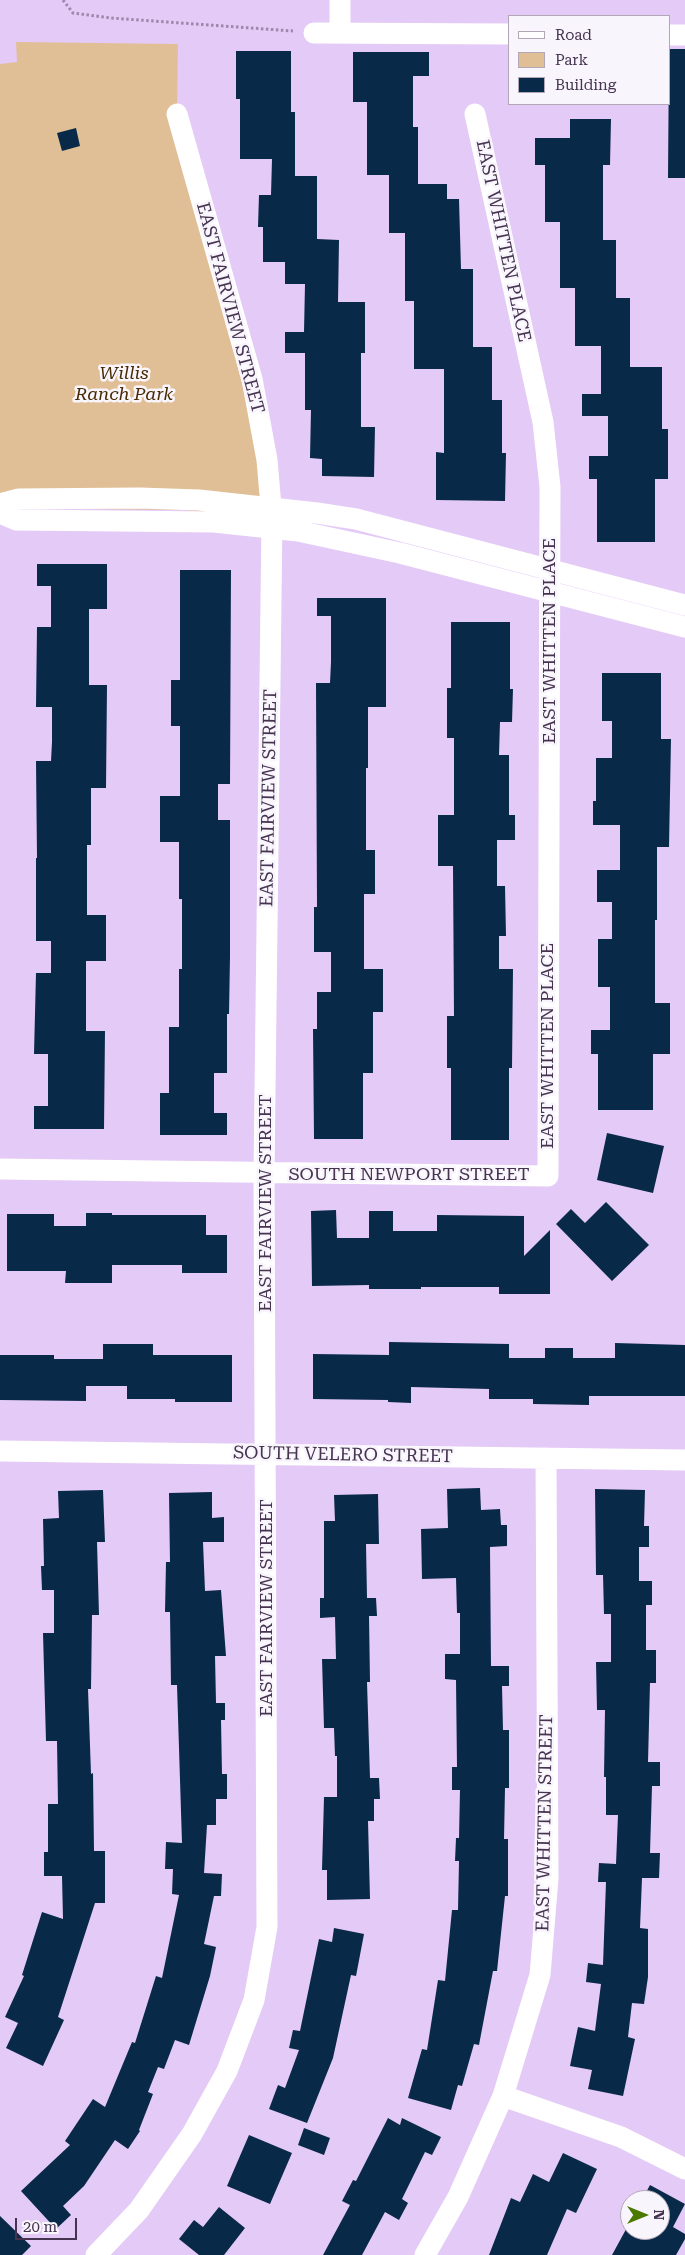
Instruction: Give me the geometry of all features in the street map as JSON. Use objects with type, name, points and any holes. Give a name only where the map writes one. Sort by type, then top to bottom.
[{"type":"street","points":[[340,0],[340,33]]},
{"type":"street","points":[[314,33],[508,34]]},
{"type":"street","points":[[670,35],[685,35]]},
{"type":"street","name":"EAST FAIRVIEW STREET","points":[[96,2255],[139,2210],[192,2134],[227,2071],[254,2000],[267,1927],[267,1453],[264,1173],[271,517],[267,460],[252,379],[177,114]]},
{"type":"street","name":"EAST WHITTEN PLACE","points":[[475,114],[543,422],[550,487],[548,1176]]},
{"type":"street","points":[[0,504],[18,498],[199,500],[271,517],[400,553],[685,627]]},
{"type":"street","points":[[0,513],[16,520],[214,522],[271,517],[356,519],[685,605]]},
{"type":"street","name":"SOUTH NEWPORT STREET","points":[[0,1168],[548,1176]]},
{"type":"street","name":"SOUTH VELERO STREET","points":[[0,1451],[267,1453],[685,1460]]},
{"type":"street","name":"EAST WHITTEN STREET","points":[[426,2255],[458,2197],[503,2096],[540,1975],[548,1879],[546,1458]]},
{"type":"street","points":[[503,2096],[621,2137],[685,2169]]},
{"type":"path","points":[[63,0],[74,13],[111,18],[314,33]]},
{"type":"green space","name":"Willis Ranch Park","points":[[16,42],[178,44],[177,114],[252,379],[272,518],[184,510],[0,508],[0,64],[17,62]]},
{"type":"building","points":[[670,49],[685,49],[685,178],[668,178]]},
{"type":"building","points":[[236,51],[291,51],[291,112],[295,112],[295,176],[317,176],[317,239],[339,240],[338,302],[365,302],[365,353],[361,353],[361,427],[375,427],[374,477],[322,476],[322,459],[310,458],[311,410],[305,410],[305,353],[285,353],[285,332],[304,332],[305,284],[285,284],[285,262],[263,262],[263,227],[258,227],[259,195],[271,195],[272,159],[240,159],[240,99],[236,99]]},
{"type":"building","points":[[353,52],[429,52],[429,76],[413,76],[413,127],[418,127],[418,184],[447,184],[447,199],[459,199],[461,269],[473,269],[473,347],[492,347],[492,400],[502,400],[502,453],[506,453],[505,501],[436,500],[436,452],[444,453],[444,369],[414,369],[414,301],[405,301],[405,233],[389,233],[389,175],[367,175],[367,102],[353,102]]},
{"type":"building","points":[[570,119],[611,119],[610,165],[603,165],[603,240],[616,240],[616,298],[630,298],[630,367],[662,367],[662,429],[668,429],[668,479],[655,479],[655,542],[597,542],[597,479],[589,479],[589,456],[608,456],[608,416],[582,416],[582,394],[601,394],[601,346],[575,346],[575,288],[560,288],[560,222],[545,222],[545,165],[535,165],[535,138],[570,138]]},
{"type":"building","points":[[76,128],[80,146],[62,151],[57,133]]},
{"type":"building","points":[[37,564],[107,564],[107,609],[89,609],[89,685],[107,685],[106,788],[91,788],[91,845],[87,845],[87,915],[106,915],[106,961],[86,961],[86,1031],[105,1031],[104,1129],[34,1129],[34,1106],[48,1106],[48,1054],[34,1054],[36,973],[51,973],[51,941],[36,941],[36,761],[51,761],[52,742],[52,707],[36,707],[37,627],[51,627],[51,586],[37,586]]},
{"type":"building","points":[[180,570],[231,570],[230,784],[218,784],[218,820],[230,820],[229,1014],[227,1014],[227,1073],[214,1073],[214,1113],[227,1113],[227,1135],[160,1135],[160,1093],[169,1093],[169,1027],[179,1027],[179,969],[182,969],[182,899],[179,899],[179,842],[160,842],[160,796],[180,796],[180,726],[171,726],[171,680],[180,680]]},
{"type":"building","points":[[317,598],[386,598],[386,707],[368,707],[366,850],[375,850],[375,894],[364,894],[364,969],[383,969],[383,1012],[373,1012],[373,1073],[363,1073],[363,1139],[314,1139],[313,1029],[317,1029],[317,992],[331,992],[331,952],[314,952],[314,907],[317,907],[316,683],[330,683],[331,662],[331,616],[317,616]]},
{"type":"building","points":[[451,622],[510,622],[510,689],[513,689],[512,722],[500,722],[499,755],[509,755],[509,815],[515,815],[515,840],[497,840],[497,886],[505,886],[506,936],[499,936],[499,969],[513,969],[512,1068],[509,1068],[509,1140],[451,1140],[451,1068],[447,1068],[447,1016],[454,1016],[453,866],[438,866],[438,815],[454,815],[454,738],[447,738],[447,688],[451,688]]},
{"type":"building","points":[[602,673],[661,673],[661,739],[671,739],[669,847],[657,847],[657,920],[655,920],[655,1003],[670,1003],[670,1054],[653,1054],[653,1110],[598,1110],[598,1054],[591,1054],[591,1030],[610,1030],[610,987],[598,987],[598,939],[612,939],[612,902],[597,902],[597,870],[620,870],[620,825],[593,825],[593,801],[596,801],[596,758],[612,758],[612,721],[602,721]]},
{"type":"building","points":[[607,1133],[664,1146],[653,1193],[597,1180]]},
{"type":"building","points":[[606,1202],[649,1245],[612,1281],[556,1224],[571,1209],[585,1223]]},
{"type":"building","points":[[336,1210],[337,1238],[369,1238],[369,1211],[393,1211],[393,1231],[437,1231],[437,1215],[524,1216],[524,1256],[550,1230],[550,1294],[499,1294],[499,1287],[369,1289],[369,1285],[312,1286],[311,1211]]},
{"type":"building","points":[[86,1213],[112,1213],[112,1215],[206,1215],[206,1235],[227,1235],[227,1273],[182,1273],[182,1265],[112,1265],[112,1283],[65,1283],[66,1271],[7,1271],[7,1214],[54,1214],[54,1226],[86,1226]]},
{"type":"building","points":[[389,1342],[509,1344],[509,1358],[545,1358],[545,1348],[573,1348],[573,1358],[615,1358],[615,1343],[685,1345],[685,1396],[589,1396],[589,1405],[533,1404],[533,1399],[489,1399],[489,1389],[411,1387],[411,1403],[388,1402],[388,1400],[313,1399],[313,1354],[389,1355]]},
{"type":"building","points":[[103,1344],[153,1344],[153,1355],[232,1355],[232,1402],[175,1402],[175,1399],[127,1399],[127,1386],[86,1386],[86,1401],[0,1400],[0,1355],[54,1355],[54,1359],[103,1359]]},
{"type":"building","points":[[480,1488],[481,1510],[500,1509],[501,1525],[507,1525],[507,1546],[490,1547],[491,1666],[509,1666],[509,1686],[502,1686],[503,1730],[509,1730],[509,1788],[505,1788],[504,1839],[508,1839],[508,1896],[505,1896],[497,1971],[493,1971],[479,2045],[474,2044],[462,2086],[458,2085],[451,2110],[408,2098],[422,2049],[427,2050],[438,1980],[445,1981],[452,1910],[458,1910],[459,1861],[455,1861],[456,1838],[459,1838],[460,1790],[452,1790],[452,1767],[457,1767],[456,1680],[445,1679],[445,1654],[460,1654],[460,1613],[457,1613],[456,1578],[422,1579],[421,1529],[448,1528],[447,1489]]},
{"type":"building","points":[[595,1489],[645,1490],[644,1526],[649,1526],[649,1547],[639,1547],[639,1581],[652,1581],[652,1605],[646,1605],[646,1650],[656,1650],[656,1683],[650,1683],[648,1762],[660,1762],[660,1786],[652,1786],[650,1853],[660,1853],[659,1878],[642,1878],[640,1928],[648,1929],[648,1977],[644,2004],[632,2003],[628,2037],[635,2039],[623,2096],[588,2089],[592,2070],[570,2066],[578,2027],[595,2031],[601,1984],[586,1982],[588,1963],[603,1965],[606,1882],[598,1882],[599,1863],[616,1864],[618,1815],[606,1815],[606,1777],[604,1777],[605,1710],[597,1710],[596,1662],[611,1662],[611,1614],[604,1614],[603,1575],[596,1575]]},
{"type":"building","points":[[103,1490],[105,1542],[97,1542],[99,1615],[92,1615],[91,1689],[88,1689],[91,1774],[93,1773],[94,1851],[105,1851],[105,1903],[95,1903],[58,2017],[64,2020],[43,2066],[6,2048],[18,2023],[5,2017],[24,1976],[22,1975],[42,1912],[63,1919],[62,1876],[44,1876],[44,1852],[48,1852],[48,1804],[58,1804],[57,1741],[46,1741],[43,1633],[54,1633],[54,1590],[42,1590],[41,1566],[44,1566],[43,1519],[59,1518],[58,1491]]},
{"type":"building","points":[[212,1492],[212,1518],[224,1517],[224,1542],[203,1542],[205,1591],[221,1590],[226,1656],[215,1656],[216,1703],[225,1703],[225,1720],[221,1720],[222,1774],[227,1774],[227,1799],[216,1799],[216,1825],[207,1825],[204,1873],[222,1874],[221,1896],[214,1896],[204,1944],[216,1947],[210,1976],[189,2045],[175,2040],[164,2069],[158,2067],[148,2092],[153,2094],[140,2131],[128,2149],[115,2140],[84,2186],[63,2206],[71,2215],[56,2229],[21,2191],[70,2145],[65,2141],[93,2099],[105,2107],[132,2042],[135,2043],[156,1976],[162,1978],[179,1895],[172,1894],[173,1869],[165,1869],[166,1842],[182,1843],[177,1685],[171,1685],[170,1612],[165,1612],[166,1562],[170,1562],[169,1493]]},
{"type":"building","points":[[378,1494],[379,1544],[366,1544],[367,1598],[376,1598],[377,1616],[369,1616],[370,1682],[367,1682],[370,1778],[379,1778],[380,1799],[374,1799],[374,1821],[368,1821],[370,1899],[327,1900],[327,1870],[322,1870],[324,1797],[337,1797],[337,1756],[335,1756],[334,1728],[324,1728],[322,1659],[336,1659],[335,1617],[320,1618],[320,1598],[324,1598],[324,1521],[335,1521],[334,1495]]},
{"type":"building","points":[[334,1928],[364,1934],[356,1976],[351,1975],[333,2058],[307,2123],[269,2109],[278,2085],[285,2088],[299,2050],[289,2048],[293,2030],[300,2031],[319,1939],[332,1942]]},
{"type":"building","points":[[388,2118],[400,2125],[402,2118],[441,2137],[432,2155],[425,2152],[402,2199],[408,2203],[399,2220],[385,2212],[362,2255],[323,2255],[350,2205],[342,2201],[353,2180],[356,2181]]},
{"type":"building","points":[[304,2128],[330,2138],[324,2155],[298,2145]]},
{"type":"building","points":[[249,2135],[292,2153],[270,2204],[227,2186]]},
{"type":"building","points":[[563,2153],[597,2169],[576,2213],[567,2209],[547,2255],[489,2255],[511,2198],[520,2202],[533,2174],[549,2182]]},
{"type":"building","points":[[650,2185],[659,2190],[647,2190]]},
{"type":"building","points":[[670,2196],[685,2204],[673,2227],[685,2234],[685,2239],[676,2255],[612,2255],[620,2240],[670,2240]]},
{"type":"building","points":[[219,2207],[245,2228],[224,2255],[199,2255],[179,2239],[194,2220],[203,2227]]},
{"type":"building","points":[[0,2216],[31,2246],[22,2255],[0,2255]]}]
